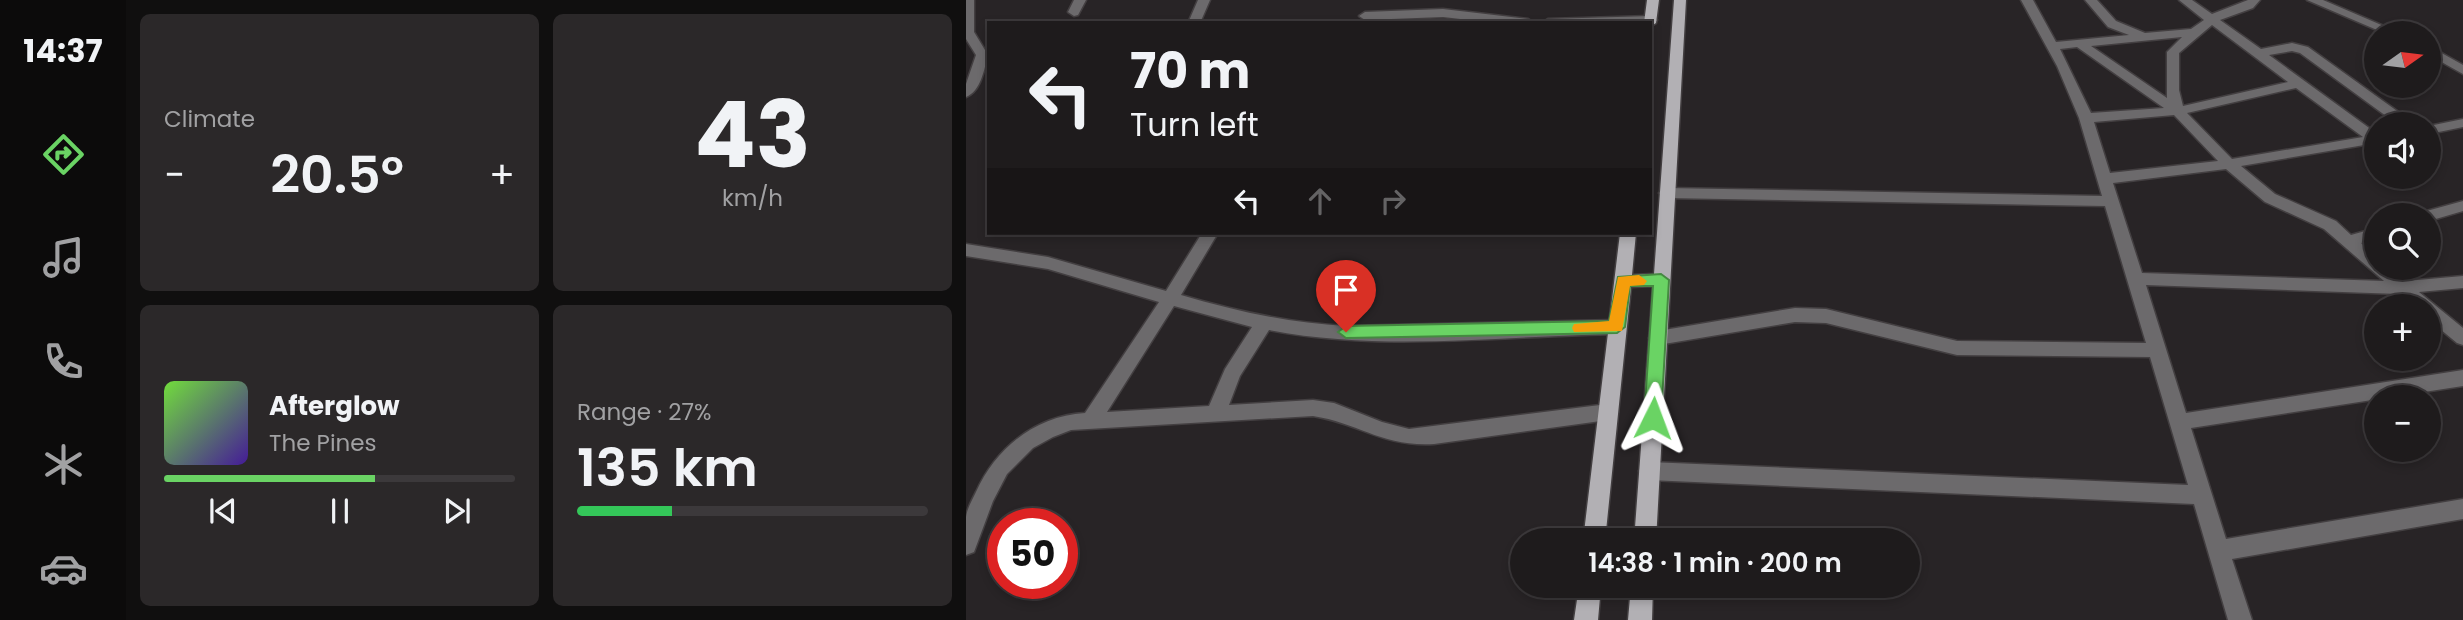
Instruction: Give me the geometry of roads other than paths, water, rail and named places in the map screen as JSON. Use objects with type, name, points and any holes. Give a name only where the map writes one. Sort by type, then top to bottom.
[{"type":"main road","points":[[1651,21],[1653,0]]},
{"type":"main road","points":[[1646,528],[1680,0]]},
{"type":"main road","points":[[1595,528],[1628,235]]},
{"type":"main road","points":[[1623,281],[1661,280]]},
{"type":"main road","points":[[1586,620],[1589,598]]},
{"type":"main road","points":[[1640,620],[1641,598]]},
{"type":"street","points":[[966,93],[985,59],[968,32],[968,0]]},
{"type":"street","points":[[1074,12],[1080,0]]},
{"type":"street","points":[[1195,21],[1204,0]]},
{"type":"street","points":[[1368,0],[1363,19],[1443,13],[1511,21]]},
{"type":"street","points":[[2027,0],[2086,118],[2109,201],[2158,350],[2240,620]]},
{"type":"street","points":[[2091,0],[2112,24],[2147,37]]},
{"type":"street","points":[[2185,0],[2364,130]]},
{"type":"street","points":[[2177,111],[2172,90],[2173,52],[2211,21],[2226,12],[2249,6],[2254,0]]},
{"type":"street","points":[[2313,0],[2365,21]]},
{"type":"street","points":[[2100,41],[2110,34],[2112,24]]},
{"type":"street","points":[[2052,46],[2199,32]]},
{"type":"street","points":[[2079,43],[2177,111],[2229,164],[2270,198],[2330,225],[2364,254]]},
{"type":"street","points":[[2261,53],[2300,48],[2389,112]]},
{"type":"street","points":[[2441,57],[2463,70]]},
{"type":"street","points":[[2086,118],[2177,111],[2300,83]]},
{"type":"street","points":[[2317,95],[2359,90]]},
{"type":"street","points":[[2441,128],[2463,123]]},
{"type":"street","points":[[2103,179],[2229,164],[2364,141]]},
{"type":"street","points":[[1667,193],[2109,201]]},
{"type":"street","points":[[2441,212],[2463,206]]},
{"type":"street","points":[[1091,420],[1209,235]]},
{"type":"street","points":[[2349,241],[2364,237]]},
{"type":"street","points":[[966,250],[1066,266],[1170,299],[1264,323],[1346,332],[1386,333],[1617,327]]},
{"type":"street","points":[[2135,279],[2402,288],[2463,282]]},
{"type":"street","points":[[2393,280],[2409,294]]},
{"type":"street","points":[[1658,338],[1796,315],[1826,316],[1956,348],[2158,350]]},
{"type":"street","points":[[2441,320],[2463,338]]},
{"type":"street","points":[[1216,412],[1232,374],[1264,323]]},
{"type":"street","points":[[2179,422],[2463,378]]},
{"type":"street","points":[[966,545],[993,474],[1008,456],[1026,441],[1048,429],[1070,422],[1324,408],[1379,430],[1409,437],[1434,436],[1608,412]]},
{"type":"street","points":[[1649,471],[2201,495]]},
{"type":"street","points":[[2219,551],[2463,509]]}]
